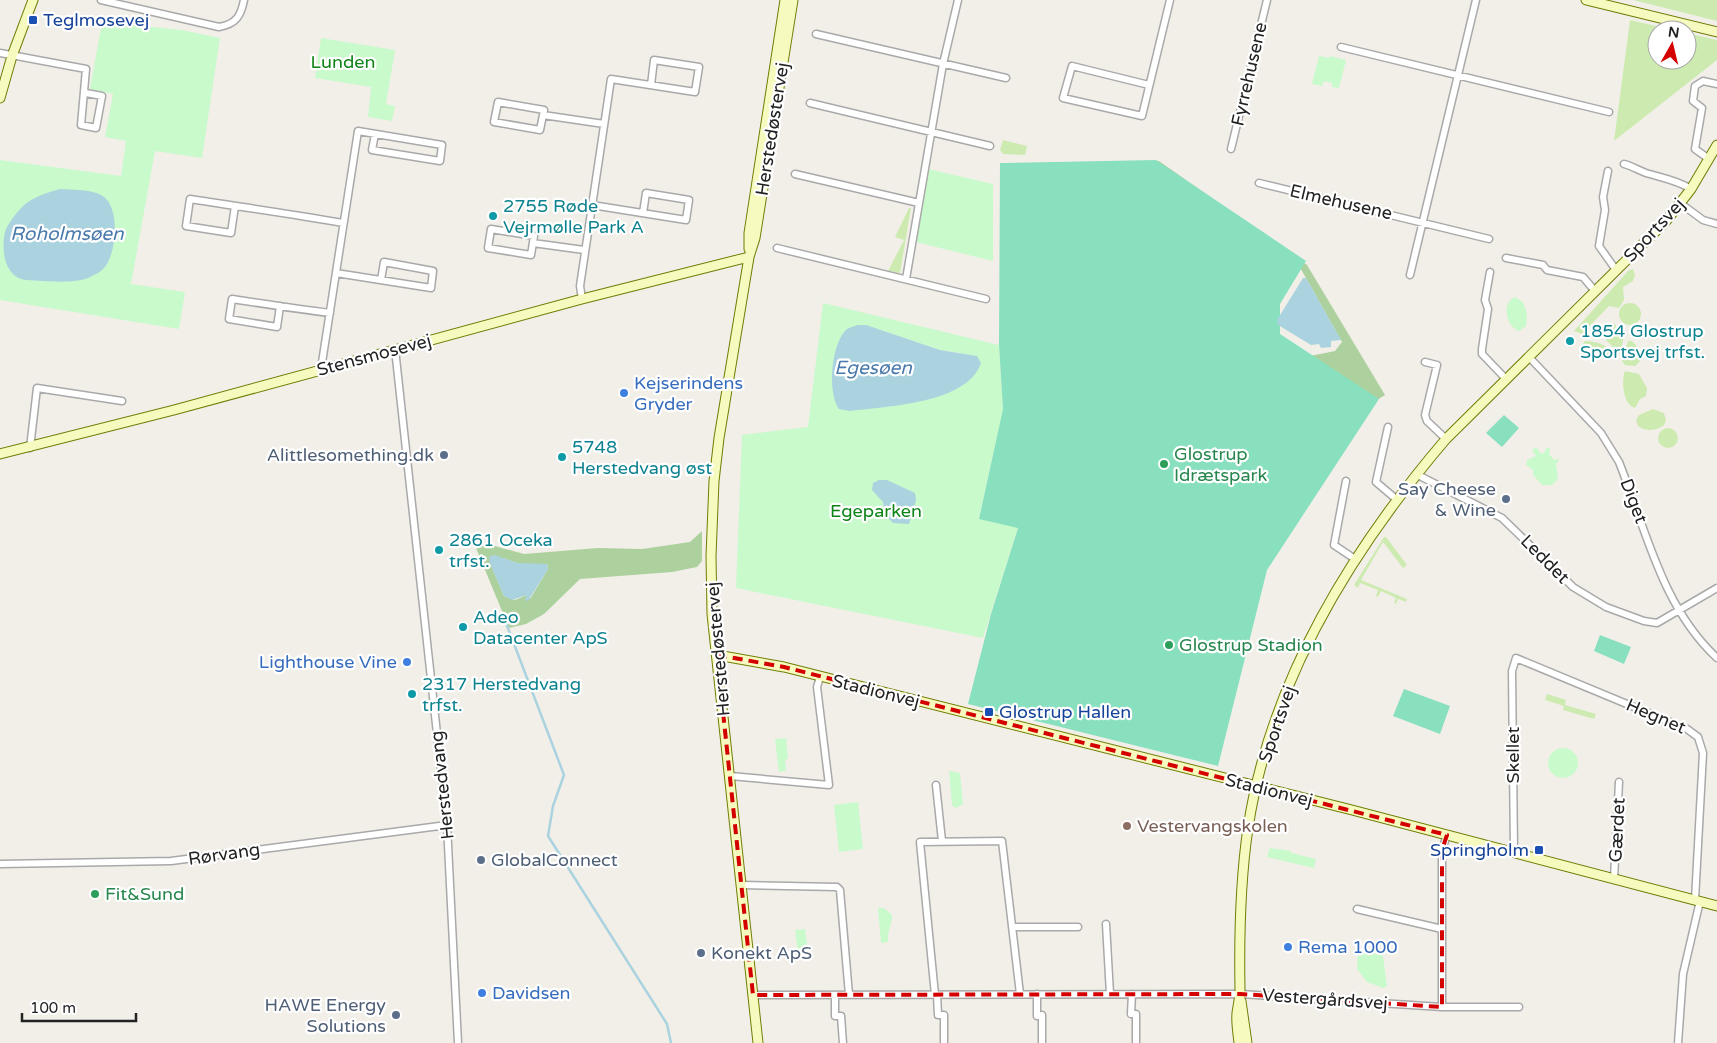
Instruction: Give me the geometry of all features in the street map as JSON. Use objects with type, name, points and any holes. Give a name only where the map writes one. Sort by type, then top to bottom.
[{"type":"street","points":[[0,98],[12,56],[34,0]]},
{"type":"street","points":[[100,0],[219,27],[236,21],[241,14],[244,0]]},
{"type":"street","name":"Herstedøstervej","points":[[749,257],[748,236],[784,0]]},
{"type":"street","name":"Herstedøstervej","points":[[758,1043],[712,614],[711,556],[714,481],[719,438],[749,257],[755,238],[793,0]]},
{"type":"street","points":[[906,279],[943,64],[958,0]]},
{"type":"street","points":[[1149,84],[1072,66],[1063,98],[1142,116],[1170,0]]},
{"type":"street","name":"Fyrrehusene","points":[[1231,149],[1267,0]]},
{"type":"street","points":[[1586,0],[1717,32]]},
{"type":"street","points":[[1410,275],[1476,1]]},
{"type":"street","points":[[816,34],[1006,78]]},
{"type":"street","points":[[1341,47],[1609,112]]},
{"type":"street","points":[[0,53],[86,69],[86,93],[81,125],[96,128],[102,96],[86,93]]},
{"type":"street","points":[[582,298],[580,286],[584,250],[612,78],[651,85],[695,92],[699,67],[654,60],[651,85]]},
{"type":"street","points":[[1709,159],[1695,149],[1702,108],[1693,101],[1695,86],[1703,80],[1717,84]]},
{"type":"street","points":[[498,102],[544,110],[543,115],[540,130],[494,122],[498,102]]},
{"type":"street","points":[[810,103],[990,146]]},
{"type":"street","points":[[543,115],[604,124]]},
{"type":"street","points":[[321,369],[358,131],[442,145],[440,161],[372,150],[375,134]]},
{"type":"street","name":"Sportsvej","points":[[1239,1043],[1237,1015],[1240,994],[1240,920],[1248,827],[1274,725],[1321,618],[1356,559],[1396,499],[1416,474],[1446,439],[1616,270],[1680,203],[1691,189],[1717,145]]},
{"type":"street","name":"Sportsvej","points":[[1624,164],[1679,182],[1691,189]]},
{"type":"street","name":"Sportsvej","points":[[1608,171],[1602,197],[1606,210],[1599,246],[1616,270]]},
{"type":"street","points":[[795,174],[919,203]]},
{"type":"street","name":"Elmehusene","points":[[1259,183],[1489,239]]},
{"type":"street","points":[[592,206],[686,220],[689,200],[646,193],[643,213]]},
{"type":"street","points":[[235,206],[231,233],[186,226],[190,199],[235,206],[344,223]]},
{"type":"street","points":[[1680,203],[1703,220],[1717,224]]},
{"type":"street","points":[[491,229],[534,236],[532,242],[531,255],[488,248],[491,229]]},
{"type":"street","points":[[532,242],[584,250]]},
{"type":"street","points":[[778,248],[986,299]]},
{"type":"street","name":"Stensmosevej","points":[[0,454],[30,448],[582,298],[749,257]]},
{"type":"street","points":[[1506,258],[1543,264],[1548,270],[1583,277],[1595,291]]},
{"type":"street","points":[[336,273],[431,288],[433,271],[384,262],[381,280]]},
{"type":"street","points":[[1490,272],[1485,300],[1488,309],[1482,354],[1506,379]]},
{"type":"street","points":[[280,306],[277,327],[229,319],[232,299],[280,306],[330,314]]},
{"type":"street","name":"Herstedvang","points":[[395,349],[447,824],[458,1043]]},
{"type":"street","name":"Diget","points":[[1529,357],[1590,421],[1613,451],[1666,587],[1678,612],[1698,639],[1717,658]]},
{"type":"street","points":[[1425,362],[1437,365],[1425,415],[1428,421],[1446,439]]},
{"type":"street","points":[[30,448],[37,388],[122,401]]},
{"type":"street","points":[[1388,427],[1376,482],[1396,499]]},
{"type":"street","name":"Leddet","points":[[1416,474],[1502,518],[1573,587],[1595,603],[1654,623],[1678,612],[1717,588]]},
{"type":"street","points":[[1346,481],[1334,545],[1356,559]]},
{"type":"street","name":"Stadionvej","points":[[717,655],[784,667],[1514,852],[1717,906]]},
{"type":"street","name":"Skellet","points":[[1514,852],[1512,671],[1516,658]]},
{"type":"street","name":"Hegnet","points":[[1516,658],[1696,734],[1702,743],[1703,752],[1697,901]]},
{"type":"street","name":"Stadionvej","points":[[730,776],[829,785],[817,688],[820,677]]},
{"type":"street","name":"Gærdet","points":[[1614,879],[1619,782]]},
{"type":"street","points":[[936,785],[942,841]]},
{"type":"street","name":"Rørvang","points":[[0,864],[171,861],[447,824]]},
{"type":"street","points":[[1442,1007],[1442,850],[1447,835]]},
{"type":"street","points":[[944,1043],[944,1015],[938,1015],[920,842],[1002,842],[1020,994]]},
{"type":"street","points":[[742,885],[837,887],[840,890],[850,995]]},
{"type":"street","points":[[1678,1043],[1682,974],[1697,901]]},
{"type":"street","points":[[1357,908],[1442,929]]},
{"type":"street","points":[[1106,924],[1110,994]]},
{"type":"street","points":[[1012,927],[1078,927]]},
{"type":"street","points":[[1037,994],[1037,1016],[1042,1016],[1042,1043]]},
{"type":"street","points":[[1132,994],[1131,1014],[1136,1014],[1136,1043]]},
{"type":"street","name":"Sportsvej","points":[[1240,994],[1247,1043]]},
{"type":"street","name":"Vestergårdsvej","points":[[753,995],[1240,994],[1442,1007],[1519,1007]]},
{"type":"street","points":[[835,995],[835,1016],[841,1016],[843,1043]]},
{"type":"highlighted area","points":[[717,655],[784,667],[1447,835],[1442,850],[1442,1007],[1240,994],[753,995]]},
{"type":"green space","points":[[1633,0],[1717,0],[1717,21]]},
{"type":"green space","points":[[1630,20],[1647,24],[1647,70],[1697,70],[1697,35],[1717,40],[1717,60],[1614,141]]},
{"type":"green space","points":[[102,22],[182,30],[220,38],[202,158],[155,151],[131,284],[185,292],[179,329],[0,300],[0,160],[121,176],[126,141],[105,137],[113,94],[90,89]]},
{"type":"green space","name":"Lunden","points":[[321,38],[395,50],[386,104],[395,106],[392,121],[368,117],[371,87],[315,78]]},
{"type":"green space","points":[[1319,56],[1329,58],[1330,56],[1346,60],[1339,88],[1332,87],[1332,83],[1324,81],[1322,86],[1312,84]]},
{"type":"green space","points":[[1003,140],[1027,146],[1025,155],[1003,154],[1000,150]]},
{"type":"green space","name":"Glostrup Idrætspark","points":[[1156,160],[1306,261],[1280,304],[1280,334],[1379,399],[1267,570],[1218,766],[968,704],[991,614],[1018,528],[979,519],[1003,409],[999,345],[1000,163]]},
{"type":"green space","points":[[1159,161],[1307,265],[1385,395],[1377,400],[1310,356],[1335,351],[1342,342],[1298,264],[1012,164]]},
{"type":"green space","points":[[928,169],[993,184],[993,261],[916,242]]},
{"type":"green space","points":[[909,208],[911,208],[900,273],[888,271],[904,240],[895,237]]},
{"type":"green space","points":[[1633,269],[1635,275],[1633,281],[1623,287],[1624,300],[1619,308],[1609,306],[1582,334],[1574,331],[1629,270]]},
{"type":"green space","points":[[1515,297],[1523,302],[1527,314],[1526,326],[1519,331],[1511,325],[1507,315],[1508,304]]},
{"type":"green space","name":"Egeparken","points":[[823,303],[999,345],[1003,410],[979,518],[1018,527],[983,638],[736,588],[742,435],[808,427]],"holes":[[[847,329],[878,329],[940,350],[962,353],[833,367],[842,337]]]},
{"type":"green space","points":[[1630,303],[1638,306],[1641,314],[1638,322],[1630,325],[1622,322],[1619,314],[1622,306]]},
{"type":"green space","points":[[1614,323],[1624,336],[1620,354],[1606,340],[1611,325]]},
{"type":"green space","points":[[1585,341],[1595,342],[1609,348],[1617,360],[1585,347],[1583,344]]},
{"type":"green space","points":[[1628,341],[1632,341],[1643,353],[1642,359],[1635,366],[1625,365],[1622,361]]},
{"type":"green space","points":[[1625,371],[1639,374],[1647,388],[1646,396],[1640,399],[1635,408],[1628,402],[1624,392],[1623,381]]},
{"type":"green space","points":[[1653,409],[1664,413],[1666,420],[1664,425],[1658,429],[1651,430],[1638,426],[1636,420],[1639,415]]},
{"type":"green space","points":[[1504,415],[1519,428],[1502,447],[1486,433]]},
{"type":"green space","points":[[1668,428],[1675,431],[1678,438],[1675,445],[1668,448],[1661,445],[1658,438],[1661,431]]},
{"type":"green space","points":[[1536,447],[1541,454],[1545,452],[1546,448],[1550,448],[1549,454],[1554,460],[1558,459],[1559,461],[1556,463],[1558,479],[1552,485],[1542,485],[1533,475],[1533,470],[1526,465],[1527,460],[1536,456],[1532,450]]},
{"type":"green space","points":[[702,531],[702,561],[697,567],[672,572],[580,579],[544,614],[526,624],[509,628],[476,548],[484,543],[524,554],[598,548],[642,549],[690,542]],"holes":[[[503,558],[520,564],[547,564],[548,569],[530,599],[527,595],[515,600],[504,596],[491,565]]]},
{"type":"green space","points":[[1384,537],[1386,537],[1407,565],[1403,568],[1383,542],[1361,580],[1407,599],[1406,602],[1398,599],[1396,604],[1394,603],[1396,598],[1381,591],[1378,597],[1376,596],[1378,590],[1360,583],[1358,588],[1354,585]]},
{"type":"green space","points":[[1600,635],[1631,647],[1624,664],[1594,651]]},
{"type":"green space","points":[[1404,689],[1450,706],[1440,734],[1393,716]]},
{"type":"green space","points":[[1547,694],[1566,700],[1565,705],[1596,714],[1594,719],[1563,710],[1564,706],[1545,700]]},
{"type":"green space","points":[[786,738],[788,758],[785,760],[786,771],[779,772],[775,739]]},
{"type":"green space","points":[[1563,748],[1574,752],[1578,763],[1574,774],[1563,778],[1552,774],[1548,763],[1552,752]]},
{"type":"green space","points":[[949,771],[960,773],[963,804],[956,808],[952,805]]},
{"type":"green space","points":[[858,802],[863,849],[839,852],[834,805]]},
{"type":"green space","points":[[1270,848],[1291,851],[1291,853],[1316,859],[1314,868],[1267,857]]},
{"type":"green space","points":[[878,908],[884,908],[892,915],[888,942],[881,943]]},
{"type":"green space","points":[[805,929],[809,959],[799,960],[795,930]]},
{"type":"green space","points":[[1366,951],[1383,956],[1387,986],[1383,988],[1367,982],[1357,969],[1358,954]]},
{"type":"water","name":"Roholmsøen","points":[[60,189],[92,192],[101,195],[107,200],[112,209],[115,230],[112,252],[108,261],[101,271],[81,280],[58,282],[19,278],[9,269],[4,255],[6,229],[15,215],[30,201]]},
{"type":"water","points":[[1303,278],[1306,278],[1341,340],[1331,341],[1331,347],[1321,348],[1319,344],[1311,345],[1278,325],[1277,320]]},
{"type":"water","name":"Egesøen","points":[[858,325],[866,325],[940,350],[977,356],[981,363],[973,377],[960,387],[943,395],[924,401],[884,407],[850,411],[839,409],[833,392],[832,368],[834,356],[837,345],[847,329]]},
{"type":"water","points":[[879,480],[887,480],[915,493],[916,500],[909,524],[893,523],[885,515],[883,502],[872,490],[873,483]]},
{"type":"water","points":[[495,555],[517,563],[547,564],[548,569],[528,601],[525,600],[527,595],[512,600],[504,596],[489,561],[490,556]]},
{"type":"waterway","points":[[506,623],[564,775],[553,806],[548,836],[667,1024],[671,1043]]},
{"type":"place","name":"Teglmosevej","points":[[33,20]]},
{"type":"place","name":"2755 Røde Vejrmølle Park A","points":[[493,216]]},
{"type":"place","name":"1854 Glostrup Sportsvej trfst.","points":[[1570,341]]},
{"type":"place","name":"Kejserindens Gryder","points":[[624,393]]},
{"type":"place","name":"Alittlesomething.dk","points":[[444,455]]},
{"type":"place","name":"5748 Herstedvang øst","points":[[562,457]]},
{"type":"place","name":"Glostrup Idrætspark","points":[[1164,464]]},
{"type":"place","name":"Say Cheese & Wine","points":[[1506,499]]},
{"type":"place","name":"2861 Oceka trfst.","points":[[439,550]]},
{"type":"place","name":"Adeo Datacenter ApS","points":[[463,627]]},
{"type":"place","name":"Glostrup Stadion","points":[[1169,645]]},
{"type":"place","name":"Lighthouse Vine","points":[[407,662]]},
{"type":"place","name":"2317 Herstedvang trfst.","points":[[412,694]]},
{"type":"place","name":"Glostrup Hallen","points":[[989,712]]},
{"type":"place","name":"Vestervangskolen","points":[[1127,826]]},
{"type":"place","name":"Springholm","points":[[1539,850]]},
{"type":"place","name":"GlobalConnect","points":[[481,860]]},
{"type":"place","name":"Fit&Sund","points":[[95,894]]},
{"type":"place","name":"Rema 1000","points":[[1288,947]]},
{"type":"place","name":"Konekt ApS","points":[[701,953]]},
{"type":"place","name":"Davidsen","points":[[482,993]]},
{"type":"place","name":"HAWE Energy Solutions","points":[[396,1015]]}]
